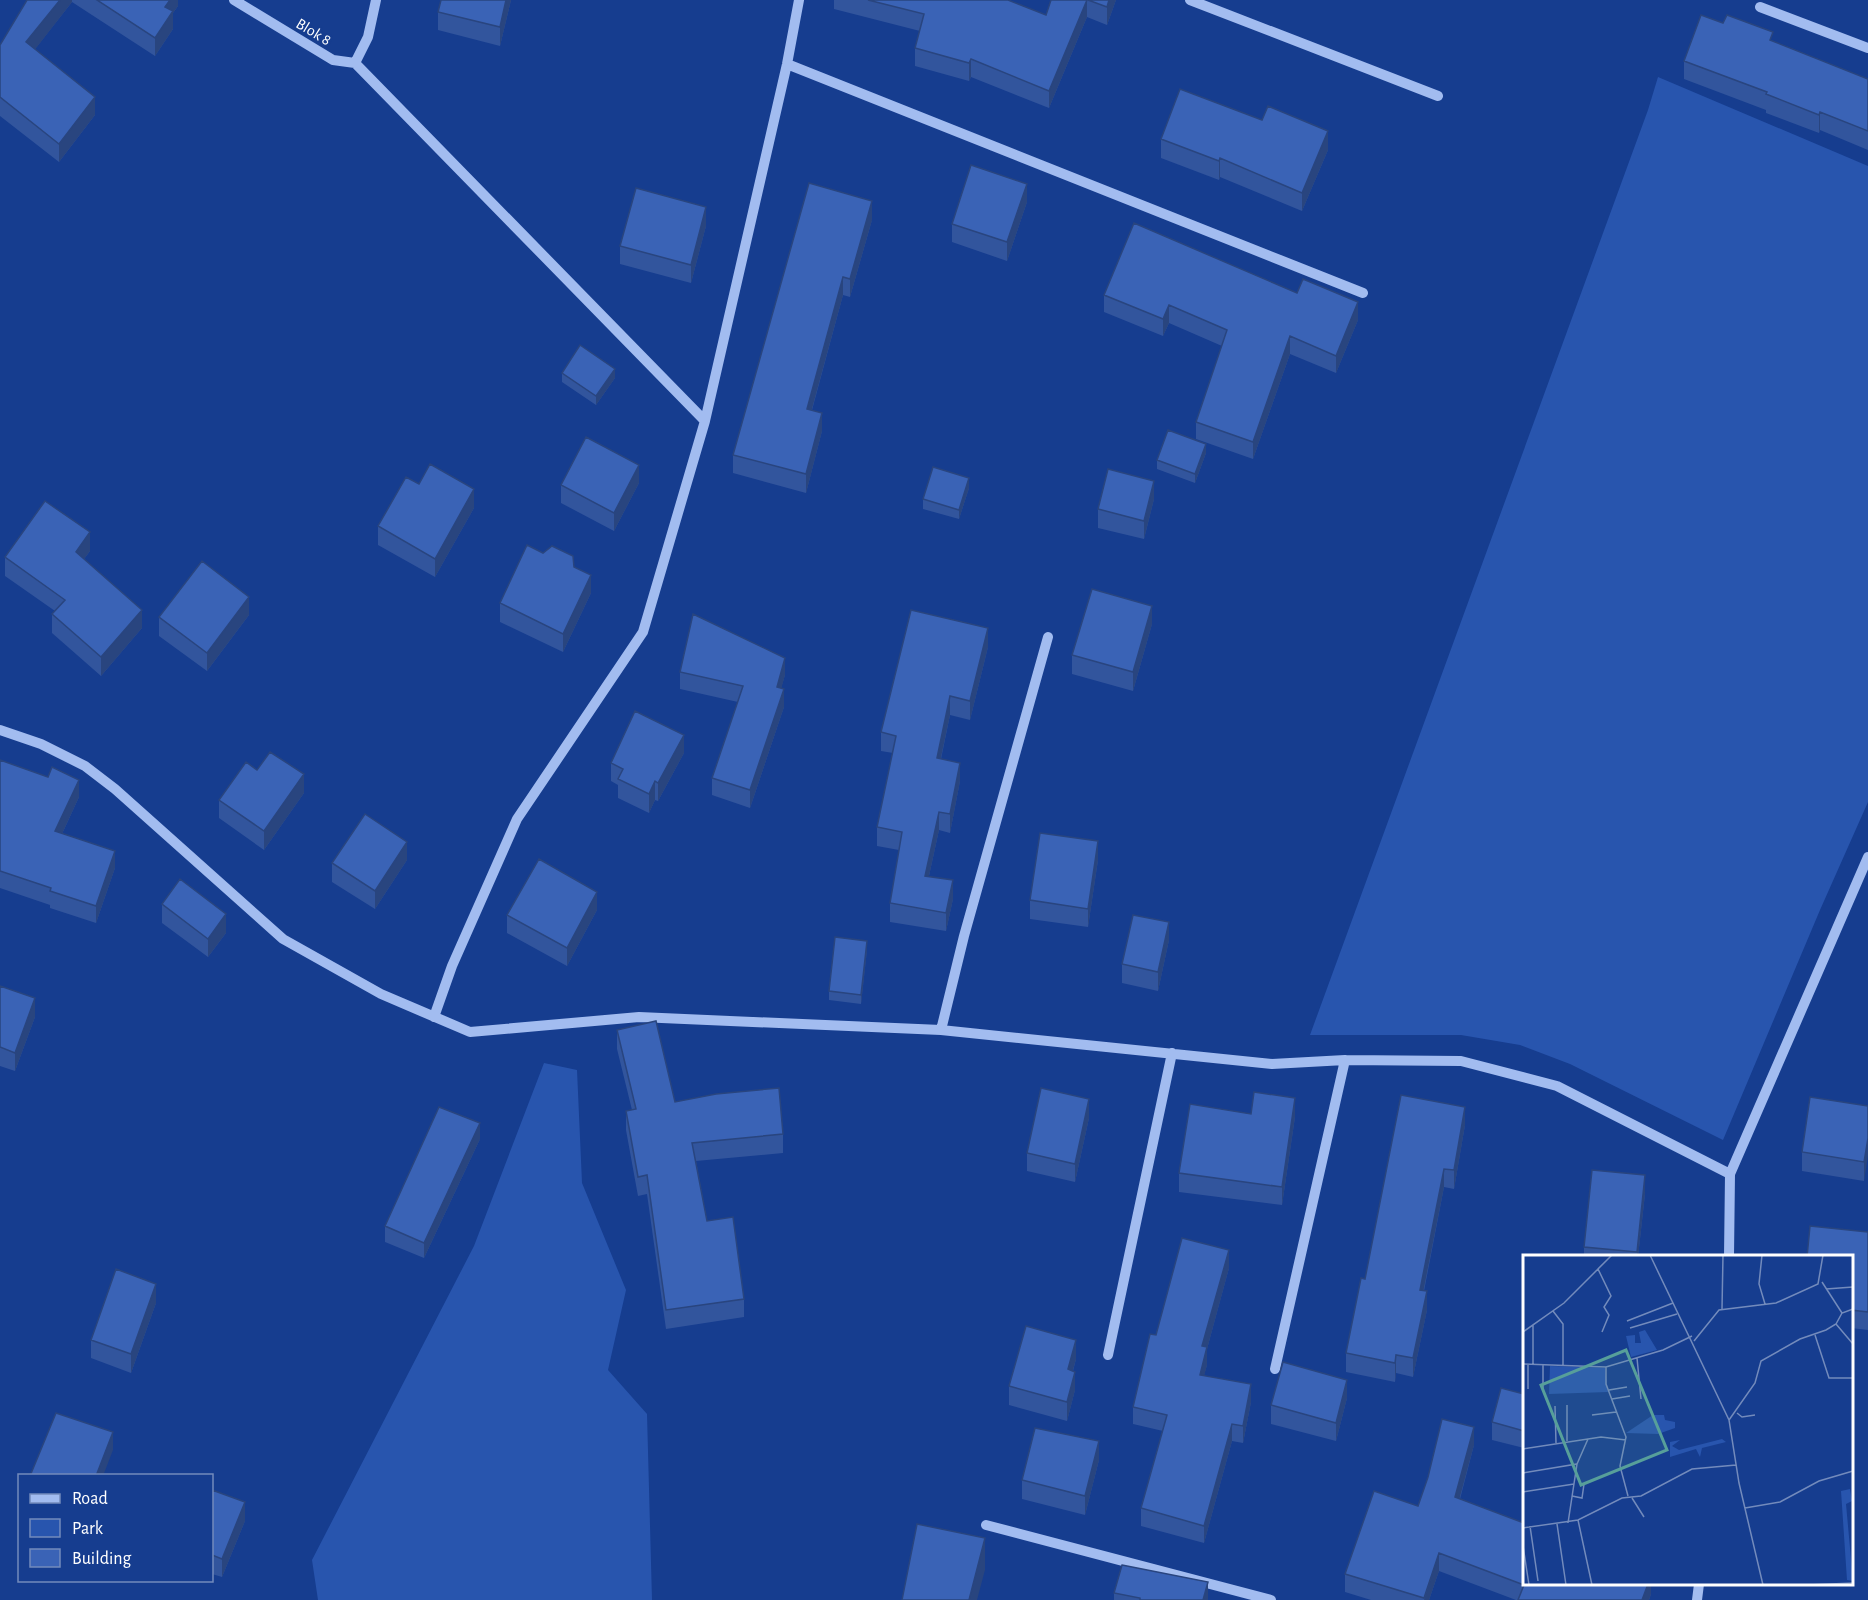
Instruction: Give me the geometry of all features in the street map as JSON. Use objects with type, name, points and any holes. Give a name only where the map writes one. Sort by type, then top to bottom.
[{"type":"street","name":"Blok 8","points":[[234,0],[333,60],[355,63]]},
{"type":"street","points":[[376,0],[368,37],[355,63],[705,421]]},
{"type":"street","points":[[434,1017],[452,966],[517,819],[643,632],[705,421],[787,64],[799,0]]},
{"type":"street","points":[[1190,0],[1438,96]]},
{"type":"street","points":[[1760,7],[1868,48]]},
{"type":"street","points":[[787,64],[1363,293]]},
{"type":"street","points":[[941,1030],[964,936],[1048,638]]},
{"type":"street","points":[[0,730],[41,744],[85,766],[115,789],[283,939],[381,994],[470,1032],[639,1017],[941,1030],[1272,1064],[1345,1060],[1461,1061],[1557,1086],[1730,1174]]},
{"type":"street","points":[[1729,1255],[1730,1174],[1868,857]]},
{"type":"street","points":[[1108,1355],[1172,1053]]},
{"type":"street","points":[[1275,1369],[1345,1060]]},
{"type":"street","points":[[986,1525],[1270,1600]]},
{"type":"street","points":[[1697,1600],[1699,1585]]},
{"type":"green space","points":[[1658,77],[1868,166],[1868,802],[1723,1140],[1570,1064],[1520,1045],[1461,1035],[1310,1035],[1648,110]]},
{"type":"green space","points":[[544,1063],[577,1070],[582,1183],[626,1290],[608,1370],[647,1414],[652,1600],[318,1600],[312,1560],[474,1246]]},
{"type":"building","points":[[27,0],[60,0],[26,42],[95,97],[59,144],[0,97],[0,45]]},
{"type":"building","points":[[97,0],[170,0],[165,7],[173,11],[155,38]]},
{"type":"building","points":[[441,0],[506,0],[500,27],[438,12]]},
{"type":"building","points":[[868,0],[1008,0],[1046,15],[1051,0],[1087,0],[1049,91],[971,59],[969,63],[915,48],[924,14]]},
{"type":"building","points":[[1088,0],[1109,0],[1107,7]]},
{"type":"building","points":[[1701,15],[1723,23],[1727,15],[1773,32],[1770,40],[1868,79],[1868,131],[1820,112],[1819,115],[1766,94],[1767,92],[1684,61]]},
{"type":"building","points":[[1180,89],[1262,120],[1268,106],[1328,131],[1302,193],[1220,158],[1219,161],[1161,139]]},
{"type":"building","points":[[971,165],[1027,184],[1007,242],[952,224]]},
{"type":"building","points":[[809,183],[872,201],[850,279],[843,277],[807,409],[822,413],[806,474],[733,455]]},
{"type":"building","points":[[636,188],[706,207],[691,265],[620,246]]},
{"type":"building","points":[[1134,223],[1297,293],[1303,279],[1358,302],[1336,356],[1290,336],[1253,442],[1196,422],[1227,330],[1169,305],[1163,319],[1104,295]]},
{"type":"building","points":[[580,345],[615,369],[596,396],[562,373]]},
{"type":"building","points":[[1168,430],[1206,444],[1195,474],[1157,460]]},
{"type":"building","points":[[586,437],[639,465],[614,513],[561,485]]},
{"type":"building","points":[[430,464],[474,489],[435,559],[378,526],[406,477],[419,484]]},
{"type":"building","points":[[933,467],[969,478],[959,510],[923,499]]},
{"type":"building","points":[[1108,469],[1154,481],[1144,521],[1098,509]]},
{"type":"building","points":[[45,501],[90,532],[76,552],[142,610],[101,657],[52,614],[65,600],[5,557]]},
{"type":"building","points":[[527,545],[543,553],[552,546],[573,556],[574,567],[591,575],[563,634],[500,603]]},
{"type":"building","points":[[202,561],[249,597],[207,653],[159,617]]},
{"type":"building","points":[[1092,589],[1152,606],[1133,672],[1072,655]]},
{"type":"building","points":[[911,610],[988,628],[970,701],[950,696],[937,758],[960,763],[950,814],[939,812],[925,876],[953,880],[946,913],[890,903],[902,832],[877,827],[896,736],[881,732]]},
{"type":"building","points":[[693,614],[785,658],[777,687],[784,689],[750,790],[712,778],[743,686],[680,672]]},
{"type":"building","points":[[635,711],[684,735],[658,783],[655,781],[649,794],[618,779],[623,769],[611,763]]},
{"type":"building","points":[[270,752],[304,774],[264,831],[219,800],[246,762],[257,770]]},
{"type":"building","points":[[0,760],[48,777],[52,767],[79,780],[55,831],[115,851],[96,906],[0,871]]},
{"type":"building","points":[[365,814],[407,842],[375,891],[332,863]]},
{"type":"building","points":[[1040,833],[1098,841],[1088,909],[1030,900]]},
{"type":"building","points":[[539,859],[597,892],[567,948],[507,915]]},
{"type":"building","points":[[180,879],[226,914],[208,939],[162,904]]},
{"type":"building","points":[[1133,915],[1169,922],[1158,972],[1122,964]]},
{"type":"building","points":[[835,937],[867,941],[861,995],[829,991]]},
{"type":"building","points":[[0,986],[35,998],[15,1053],[0,1047]]},
{"type":"building","points":[[656,1021],[675,1102],[716,1094],[779,1088],[783,1134],[692,1143],[707,1221],[733,1217],[744,1299],[666,1310],[647,1175],[638,1177],[626,1111],[636,1109],[617,1030]]},
{"type":"building","points":[[1041,1088],[1089,1099],[1075,1164],[1027,1153]]},
{"type":"building","points":[[1254,1092],[1295,1098],[1282,1187],[1179,1173],[1190,1104],[1251,1114]]},
{"type":"building","points":[[1401,1095],[1465,1107],[1454,1170],[1444,1169],[1420,1290],[1427,1291],[1413,1358],[1396,1355],[1395,1363],[1346,1353],[1361,1278],[1365,1279]]},
{"type":"building","points":[[1810,1097],[1868,1106],[1868,1138],[1864,1162],[1802,1152]]},
{"type":"building","points":[[439,1107],[480,1123],[424,1243],[385,1226]]},
{"type":"building","points":[[1592,1170],[1645,1175],[1637,1252],[1584,1247]]},
{"type":"building","points":[[1810,1226],[1868,1232],[1868,1312],[1853,1310],[1853,1255],[1807,1255]]},
{"type":"building","points":[[1182,1238],[1229,1250],[1202,1346],[1207,1347],[1200,1375],[1251,1384],[1243,1426],[1232,1424],[1204,1526],[1141,1508],[1167,1415],[1133,1407],[1150,1334],[1156,1335]]},
{"type":"building","points":[[116,1269],[156,1284],[131,1354],[91,1340]]},
{"type":"building","points":[[1026,1326],[1076,1340],[1068,1369],[1075,1372],[1067,1402],[1009,1386]]},
{"type":"building","points":[[1283,1362],[1347,1380],[1336,1423],[1271,1405]]},
{"type":"building","points":[[1501,1388],[1523,1394],[1523,1431],[1492,1422]]},
{"type":"building","points":[[56,1413],[113,1432],[97,1474],[31,1474]]},
{"type":"building","points":[[1442,1419],[1474,1427],[1455,1497],[1523,1523],[1523,1585],[1439,1553],[1424,1598],[1345,1574],[1374,1491],[1418,1506],[1428,1477]]},
{"type":"building","points":[[1035,1428],[1099,1441],[1085,1496],[1022,1480]]},
{"type":"building","points":[[213,1490],[245,1502],[222,1559],[213,1555]]},
{"type":"building","points":[[917,1524],[985,1538],[969,1600],[902,1600]]},
{"type":"building","points":[[1122,1565],[1208,1582],[1203,1600],[1140,1600],[1140,1598],[1114,1593]]},
{"type":"building","points":[[1524,1585],[1648,1585],[1642,1600],[1518,1600]]}]
